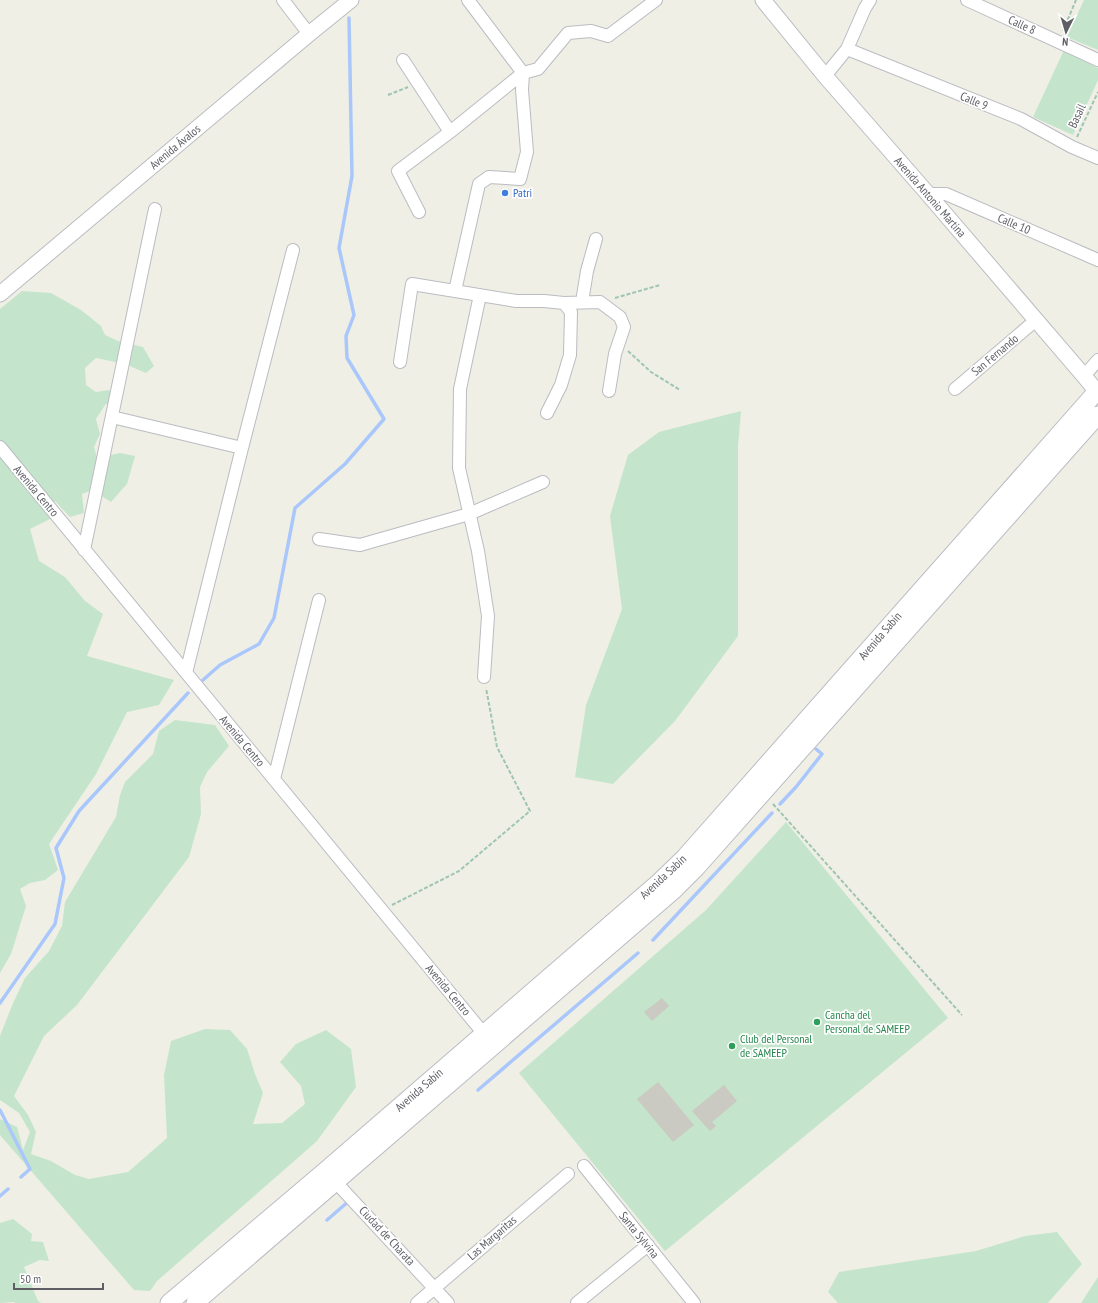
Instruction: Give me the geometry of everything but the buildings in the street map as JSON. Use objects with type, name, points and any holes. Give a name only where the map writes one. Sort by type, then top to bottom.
[{"type":"main road","name":"Avenida Sabín","points":[[195,1303],[484,1034],[657,884],[685,857],[1098,392]]},
{"type":"main road","name":"Avenida Sabín","points":[[169,1303],[331,1176],[674,890],[696,868],[1098,415]]},
{"type":"street","points":[[283,0],[309,34]]},
{"type":"street","name":"Avenida Ávalos","points":[[0,294],[351,0]]},
{"type":"street","points":[[455,290],[479,184],[489,177],[520,179],[527,152],[522,90],[523,73],[468,0]]},
{"type":"street","points":[[419,212],[398,171],[450,132],[523,73],[538,69],[568,33],[577,31],[591,31],[608,36],[656,0]]},
{"type":"street","name":"Avenida Antonio Martina","points":[[763,0],[824,76],[928,194],[1098,392]]},
{"type":"street","points":[[824,76],[847,50],[870,0]]},
{"type":"street","name":"Calle 8","points":[[967,0],[1098,60]]},
{"type":"street","name":"Calle 9","points":[[847,50],[1021,119],[1072,147],[1098,158]]},
{"type":"street","points":[[404,60],[450,132]]},
{"type":"street","name":"Calle 10","points":[[928,194],[946,194],[1098,260]]},
{"type":"street","points":[[84,550],[155,209]]},
{"type":"street","points":[[582,302],[587,271],[596,239]]},
{"type":"street","points":[[186,673],[293,250]]},
{"type":"street","points":[[400,362],[412,284],[516,301],[544,301],[564,304],[600,302],[620,317],[624,327],[614,354],[609,391]]},
{"type":"street","points":[[480,295],[460,389],[459,468],[478,552],[488,616],[484,677]]},
{"type":"street","points":[[547,413],[561,384],[570,355],[570,312],[564,304]]},
{"type":"street","name":"San Fernando","points":[[955,389],[1036,320]]},
{"type":"street","points":[[1084,376],[1098,360]]},
{"type":"street","points":[[112,417],[242,448]]},
{"type":"street","name":"Avenida Centro","points":[[0,447],[484,1034]]},
{"type":"street","points":[[319,539],[360,545],[469,514],[543,482]]},
{"type":"street","points":[[274,779],[319,600]]},
{"type":"street","name":"Santa Sylvina","points":[[584,1166],[694,1303]]},
{"type":"street","name":"Las Margaritas","points":[[416,1303],[568,1174]]},
{"type":"street","name":"Ciudad de Charata","points":[[331,1176],[448,1303]]},
{"type":"street","points":[[577,1303],[648,1245]]},
{"type":"path","points":[[1058,41],[1076,0]]},
{"type":"path","points":[[388,95],[419,84]]},
{"type":"path","name":"Basail","points":[[1072,147],[1098,92]]},
{"type":"path","points":[[600,302],[660,285]]},
{"type":"path","points":[[619,342],[651,372],[680,390]]},
{"type":"path","points":[[382,910],[459,871],[530,811],[497,747],[484,677]]},
{"type":"path","points":[[762,793],[962,1015]]},
{"type":"green space","points":[[1084,0],[1098,0],[1098,50],[1067,37]]},
{"type":"green space","points":[[1064,50],[1098,68],[1098,80],[1073,135],[1033,117]]},
{"type":"green space","points":[[22,291],[51,293],[81,310],[101,326],[105,335],[118,341],[143,347],[154,366],[146,373],[125,364],[96,358],[85,368],[86,385],[96,392],[109,390],[119,395],[105,405],[96,419],[100,434],[94,447],[97,458],[120,453],[135,456],[127,484],[111,502],[92,490],[82,494],[84,513],[70,517],[55,501],[50,519],[30,529],[39,561],[65,577],[85,601],[103,614],[87,656],[174,680],[159,705],[127,712],[96,774],[49,844],[58,870],[45,880],[30,883],[20,889],[26,906],[11,954],[0,973],[0,309]]},
{"type":"green space","points":[[741,411],[738,446],[738,636],[675,721],[613,784],[575,777],[586,705],[622,609],[610,516],[628,455],[659,432]]},
{"type":"green space","points":[[175,720],[215,725],[229,746],[207,772],[200,787],[201,814],[189,857],[77,1005],[44,1036],[14,1096],[28,1115],[36,1132],[31,1154],[51,1161],[75,1175],[89,1179],[128,1172],[167,1138],[164,1075],[171,1041],[205,1029],[230,1030],[247,1049],[263,1093],[253,1124],[282,1123],[305,1104],[301,1086],[280,1062],[296,1044],[326,1030],[351,1049],[356,1087],[317,1141],[157,1281],[150,1291],[134,1290],[0,1135],[0,1119],[17,1127],[23,1150],[30,1132],[19,1113],[0,1100],[0,1036],[25,978],[49,951],[62,926],[65,902],[116,817],[120,795],[125,782],[153,754],[159,731]]},
{"type":"green space","name":"Club del Personal de SAMEEP","points":[[786,822],[948,1018],[665,1251],[519,1073],[706,910]]},
{"type":"green space","points":[[13,1219],[32,1234],[31,1241],[43,1242],[49,1261],[40,1260],[24,1267],[38,1301],[41,1303],[0,1303],[0,1223]]},
{"type":"green space","points":[[1057,1232],[1082,1264],[1048,1303],[838,1303],[828,1292],[839,1272],[976,1251],[1025,1236]]},
{"type":"green space","points":[[1098,1277],[1098,1303],[1081,1303]]},
{"type":"waterway","points":[[203,680],[220,665],[259,644],[274,618],[295,508],[345,464],[384,419],[347,358],[346,336],[354,315],[339,248],[352,176],[349,18]]},
{"type":"waterway","points":[[0,1003],[55,924],[64,878],[56,848],[79,811],[188,693]]},
{"type":"waterway","points":[[780,804],[796,787],[822,754],[816,749]]},
{"type":"waterway","points":[[653,940],[772,813]]},
{"type":"waterway","points":[[478,1090],[638,953]]},
{"type":"waterway","points":[[0,1110],[30,1169],[21,1177]]},
{"type":"waterway","points":[[0,1196],[8,1189]]},
{"type":"waterway","points":[[327,1220],[349,1201]]},
{"type":"place","name":"Patri","points":[[505,193]]},
{"type":"place","name":"Cancha del Personal de SAMEEP","points":[[817,1022]]},
{"type":"place","name":"Club del Personal de SAMEEP","points":[[732,1046]]}]
